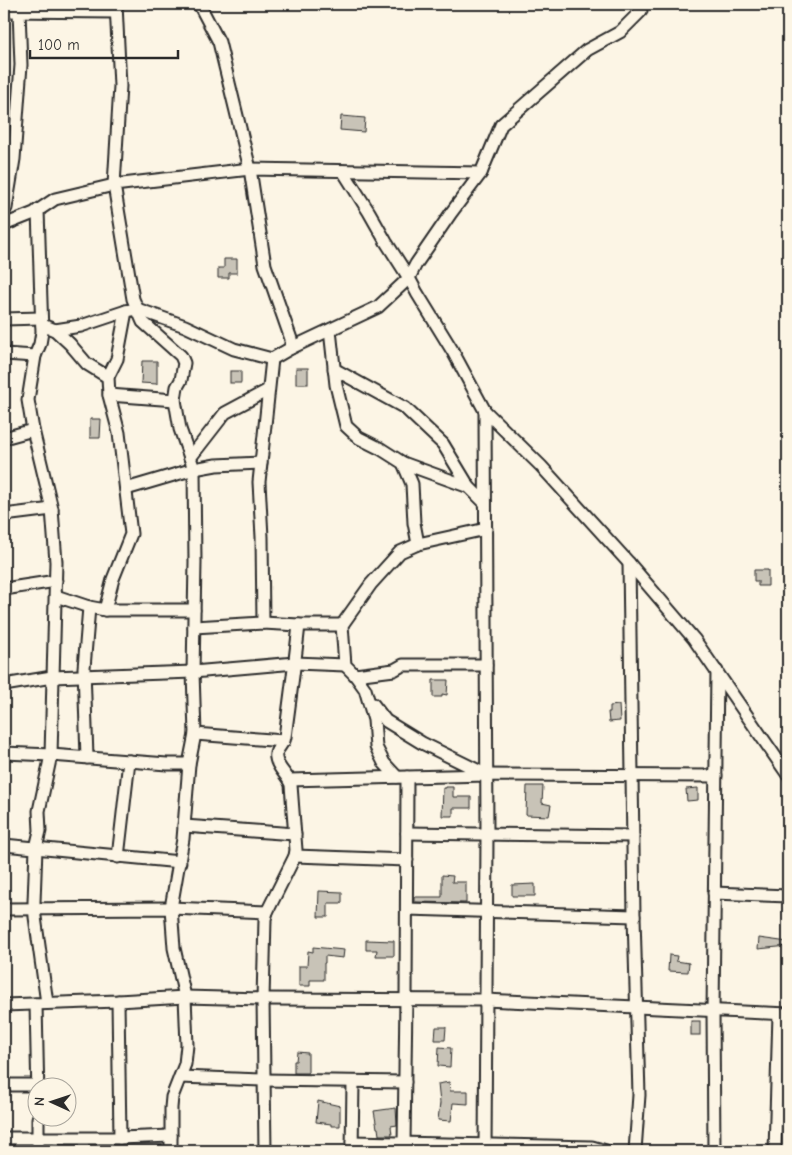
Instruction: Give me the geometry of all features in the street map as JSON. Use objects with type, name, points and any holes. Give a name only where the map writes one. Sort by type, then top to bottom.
[{"type":"street","points":[[199,4],[219,42],[250,169],[265,265],[291,339],[291,348]]},
{"type":"street","points":[[4,11],[116,8],[120,86],[114,185],[133,299],[132,310],[117,359],[108,377],[108,395],[119,433],[131,534],[113,579],[105,610]]},
{"type":"street","points":[[55,330],[81,326],[132,310],[185,326],[234,349],[272,359],[291,348],[378,307],[409,278],[416,264],[480,173],[501,125],[587,50],[620,32],[641,10]]},
{"type":"street","points":[[4,212],[6,208],[9,157],[22,65],[19,11]]},
{"type":"street","points":[[4,225],[38,210],[54,199],[114,185],[250,169],[480,173]]},
{"type":"street","points":[[343,172],[370,212],[386,242],[452,350],[485,412],[541,466],[629,563],[694,639],[788,775]]},
{"type":"street","points":[[37,1078],[42,1004],[34,909],[36,848],[40,831],[41,802],[50,755],[56,596],[56,562],[52,509],[28,400],[35,356],[41,339],[42,322],[38,210]]},
{"type":"street","points":[[132,310],[142,322],[181,356],[184,364],[175,400],[180,429],[192,464],[195,562],[193,672],[196,734],[189,764],[180,862],[171,908],[174,948],[185,997],[186,1054],[172,1097],[171,1151]]},
{"type":"street","points":[[4,319],[42,322],[55,330],[70,344],[87,364],[108,377]]},
{"type":"street","points":[[330,330],[336,385],[346,426],[359,438],[403,463],[469,487]]},
{"type":"street","points":[[4,354],[35,356]]},
{"type":"street","points":[[263,623],[259,482],[272,359]]},
{"type":"street","points":[[334,369],[405,408],[442,444],[469,487],[486,503]]},
{"type":"street","points":[[192,464],[224,413],[268,390]]},
{"type":"street","points":[[108,395],[175,400]]},
{"type":"street","points":[[485,412],[487,775],[485,1148]]},
{"type":"street","points":[[4,438],[34,430]]},
{"type":"street","points":[[126,490],[192,464],[261,463]]},
{"type":"street","points":[[403,463],[412,484],[414,523],[418,544]]},
{"type":"street","points":[[4,515],[52,509]]},
{"type":"street","points":[[404,1142],[407,833],[402,777],[384,763],[376,747],[374,720],[366,689],[345,665],[342,625],[372,584],[400,552],[418,544],[486,529]]},
{"type":"street","points":[[629,563],[634,916],[639,1095],[636,1151]]},
{"type":"street","points":[[4,589],[56,581]]},
{"type":"street","points":[[56,596],[89,607],[105,610],[194,610]]},
{"type":"street","points":[[87,758],[84,676],[89,607]]},
{"type":"street","points":[[194,627],[263,623],[342,625]]},
{"type":"street","points":[[265,1151],[263,999],[265,919],[266,912],[295,856],[295,834],[289,780],[276,760],[276,752],[284,741],[299,625]]},
{"type":"street","points":[[4,686],[52,677],[193,672],[295,663],[345,665]]},
{"type":"street","points":[[355,675],[394,670],[403,665],[486,665]]},
{"type":"street","points":[[714,1151],[713,1011],[717,671]]},
{"type":"street","points":[[368,699],[386,721],[422,743],[487,775]]},
{"type":"street","points":[[196,734],[284,741]]},
{"type":"street","points":[[4,753],[189,764]]},
{"type":"street","points":[[118,857],[129,761]]},
{"type":"street","points":[[289,780],[487,775],[716,776]]},
{"type":"street","points":[[184,826],[295,834]]},
{"type":"street","points":[[407,833],[634,836]]},
{"type":"street","points":[[4,844],[180,862]]},
{"type":"street","points":[[295,856],[407,860]]},
{"type":"street","points":[[714,893],[788,896]]},
{"type":"street","points":[[4,909],[171,908],[266,912]]},
{"type":"street","points":[[407,908],[634,916]]},
{"type":"street","points":[[4,1005],[185,997],[406,999],[486,1000],[784,1014],[775,1151]]},
{"type":"street","points":[[118,1001],[120,1138]]},
{"type":"street","points":[[180,1076],[263,1080],[405,1082]]},
{"type":"street","points":[[352,1082],[352,1146],[404,1142],[485,1148],[592,1147],[606,1151]]},
{"type":"street","points":[[4,1085],[28,1085]]},
{"type":"street","points":[[776,1123],[788,1123]]},
{"type":"street","points":[[38,1128],[38,1151]]},
{"type":"street","points":[[4,1138],[171,1136]]},
{"type":"building","points":[[341,116],[365,118],[364,132],[340,130]]},
{"type":"building","points":[[224,259],[237,259],[237,273],[229,273],[229,278],[218,278],[218,268],[224,268]]},
{"type":"building","points":[[142,361],[157,361],[157,384],[141,383]]},
{"type":"building","points":[[296,368],[308,368],[308,384],[296,384]]},
{"type":"building","points":[[230,371],[241,371],[241,383],[230,383]]},
{"type":"building","points":[[90,419],[101,419],[100,438],[90,438]]},
{"type":"building","points":[[754,570],[768,570],[768,586],[758,586],[758,581],[754,581]]},
{"type":"building","points":[[433,680],[448,680],[447,695],[442,694],[442,697],[433,697]]},
{"type":"building","points":[[619,705],[620,721],[609,722],[608,712],[610,712],[610,706]]},
{"type":"building","points":[[527,786],[543,786],[542,803],[551,805],[549,816],[526,815]]},
{"type":"building","points":[[453,787],[453,797],[471,797],[471,808],[453,808],[453,816],[442,816],[443,788]]},
{"type":"building","points":[[698,788],[698,800],[687,801],[686,789]]},
{"type":"building","points":[[442,875],[453,876],[452,882],[466,882],[466,903],[414,902],[414,897],[442,897]]},
{"type":"building","points":[[535,884],[535,896],[512,896],[512,885]]},
{"type":"building","points":[[319,891],[342,892],[342,903],[328,903],[328,917],[318,917]]},
{"type":"building","points":[[759,938],[788,942],[788,946],[758,949]]},
{"type":"building","points":[[366,940],[394,941],[394,956],[376,956],[377,950],[366,950]]},
{"type":"building","points":[[313,947],[344,950],[343,958],[325,956],[324,980],[310,980],[310,986],[299,986],[299,966],[307,966],[308,951],[313,952]]},
{"type":"building","points":[[669,955],[677,956],[676,961],[689,963],[688,972],[668,971]]},
{"type":"building","points":[[691,1021],[700,1021],[700,1035],[691,1035]]},
{"type":"building","points":[[436,1027],[446,1027],[445,1040],[435,1040]]},
{"type":"building","points":[[439,1047],[451,1048],[450,1067],[438,1066]]},
{"type":"building","points":[[297,1052],[308,1053],[308,1073],[294,1073],[294,1061],[296,1061]]},
{"type":"building","points":[[449,1082],[450,1091],[468,1091],[468,1104],[453,1103],[451,1121],[438,1120],[440,1103],[438,1084]]},
{"type":"building","points":[[318,1101],[340,1106],[340,1126],[316,1122]]},
{"type":"building","points":[[396,1108],[397,1125],[391,1126],[392,1135],[379,1135],[374,1111]]}]
